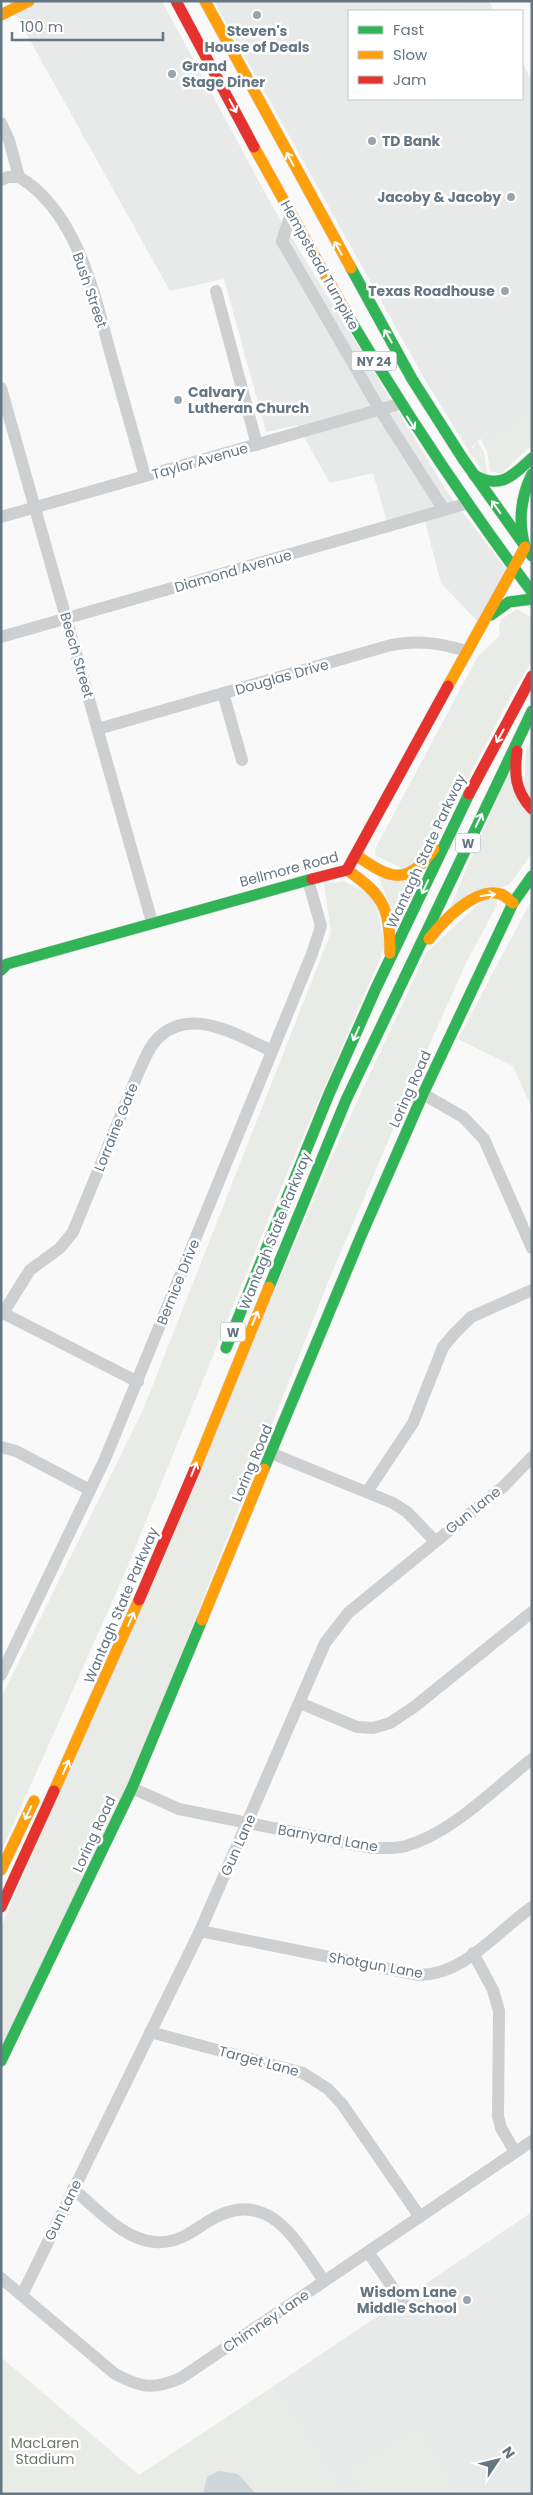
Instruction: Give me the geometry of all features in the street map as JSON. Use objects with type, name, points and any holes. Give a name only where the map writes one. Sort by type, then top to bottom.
[{"type":"main road","points":[[1,15],[29,1]]},
{"type":"main road","name":"Hempstead Turnpike","points":[[176,1],[340,304],[399,404],[465,504],[532,592]]},
{"type":"main road","name":"Hempstead Turnpike","points":[[205,1],[412,379],[474,475],[528,551]]},
{"type":"main road","points":[[340,304],[395,379],[403,384],[412,379]]},
{"type":"main road","points":[[474,475],[488,483],[500,482],[532,458]]},
{"type":"main road","points":[[528,551],[519,528],[520,503],[525,486],[532,474]]},
{"type":"main road","name":"Bellmore Road","points":[[1,970],[7,964],[152,922],[348,870],[513,568],[528,551]]},
{"type":"main road","points":[[479,629],[506,602],[523,598],[532,599]]},
{"type":"main road","name":"Wantagh State Parkway","points":[[222,1360],[329,1094],[468,795],[532,676]]},
{"type":"main road","name":"Wantagh State Parkway","points":[[1,1907],[101,1689],[170,1529],[327,1144],[405,975],[532,711]]},
{"type":"main road","points":[[520,735],[513,777],[516,788],[524,801],[532,809]]},
{"type":"main road","points":[[356,855],[382,874],[397,878],[412,874],[425,864],[468,795]]},
{"type":"main road","points":[[348,870],[372,886],[385,903],[391,924],[389,962]]},
{"type":"main road","name":"Loring Road","points":[[1,2061],[132,1788],[273,1454],[361,1236],[423,1094],[513,903],[532,876]]},
{"type":"main road","points":[[405,975],[437,927],[460,908],[480,895],[494,893],[501,894],[513,903]]},
{"type":"main road","points":[[1,1870],[39,1790]]},
{"type":"street","points":[[1,123],[10,140],[19,177],[8,177],[1,180]]},
{"type":"street","name":"Bush Street","points":[[19,177],[35,187],[63,223],[82,259],[94,293],[145,476]]},
{"type":"street","name":"Hempstead Turnpike","points":[[291,214],[282,241],[380,410],[444,510]]},
{"type":"street","points":[[216,291],[257,444]]},
{"type":"street","name":"Beech Street","points":[[1,388],[152,922]]},
{"type":"street","name":"Taylor Avenue","points":[[1,517],[399,404]]},
{"type":"street","name":"Diamond Avenue","points":[[1,637],[465,504]]},
{"type":"street","name":"Douglas Drive","points":[[98,729],[391,645],[413,641],[431,642],[467,651]]},
{"type":"street","points":[[223,694],[242,760]]},
{"type":"street","name":"Bernice Drive","points":[[3,1669],[90,1490],[138,1382],[312,954],[321,926],[308,880]]},
{"type":"street","name":"Lorraine Gate","points":[[2,1313],[30,1270],[60,1248],[73,1232],[139,1071],[150,1048],[159,1037],[171,1029],[192,1023],[223,1029],[272,1051]]},
{"type":"street","points":[[423,1094],[463,1117],[484,1138],[532,1248]]},
{"type":"street","points":[[367,1492],[413,1424],[443,1347],[471,1317],[532,1290]]},
{"type":"street","points":[[2,1313],[138,1382]]},
{"type":"street","points":[[1,1447],[16,1451],[90,1490]]},
{"type":"street","points":[[273,1454],[393,1503],[407,1512],[435,1541]]},
{"type":"street","name":"Gun Lane","points":[[22,2295],[200,1931],[325,1643],[336,1626],[361,1601],[504,1486],[532,1457]]},
{"type":"street","points":[[300,1703],[357,1727],[373,1728],[390,1724],[414,1707],[532,1612]]},
{"type":"street","name":"Barnyard Lane","points":[[132,1788],[179,1809],[248,1824],[372,1848],[405,1846],[430,1837],[452,1823],[532,1759]]},
{"type":"street","name":"Shotgun Lane","points":[[200,1931],[420,1975],[433,1975],[451,1969],[532,1907]]},
{"type":"street","points":[[473,1953],[493,1990],[499,2011],[498,2116],[500,2128],[515,2152]]},
{"type":"street","name":"Target Lane","points":[[150,2032],[303,2073],[316,2080],[342,2104],[420,2217]]},
{"type":"street","name":"Chimney Lane","points":[[1,2278],[115,2374],[135,2384],[153,2387],[163,2386],[181,2378],[532,2141]]},
{"type":"street","points":[[73,2189],[124,2232],[154,2242],[168,2242],[183,2237],[218,2216],[230,2212],[252,2211],[263,2213],[288,2229],[324,2281]]},
{"type":"street","points":[[368,2252],[404,2304]]},
{"type":"shaded area","points":[[8,1],[162,1],[270,202],[448,493],[506,569],[480,624],[441,583],[424,518],[389,530],[373,473],[330,483],[297,425],[266,432],[224,279],[170,291]]},
{"type":"shaded area","points":[[214,1],[489,1],[494,10],[348,10],[348,100],[523,100],[523,64],[532,81],[532,416],[486,446],[482,439],[477,441],[472,447],[473,458],[424,378]]},
{"type":"shaded area","name":"Wisdom Lane Middle School","points":[[532,2212],[532,2494],[340,2494],[271,2388]]},
{"type":"shaded area","points":[[218,2471],[238,2474],[256,2494],[203,2494],[207,2477]]},
{"type":"green space","points":[[390,1],[474,1],[474,2],[391,6]]},
{"type":"green space","points":[[532,416],[532,445],[501,474],[490,471],[487,451],[480,439],[487,445]]},
{"type":"green space","points":[[477,441],[484,452],[487,473],[483,474],[471,452]]},
{"type":"green space","points":[[517,609],[532,618],[532,661],[514,690],[428,856],[405,870],[375,855],[375,849],[478,656],[500,635],[501,619]]},
{"type":"green space","points":[[532,738],[532,801],[524,792],[526,751]]},
{"type":"green space","points":[[511,766],[532,813],[532,853],[510,884],[450,907]]},
{"type":"green space","points":[[378,876],[418,878],[400,930]]},
{"type":"green space","points":[[344,881],[375,897],[385,947],[283,1183],[127,1568],[1,1852],[1,1698],[143,1410],[331,932],[324,884]]},
{"type":"green space","points":[[485,898],[497,900],[497,905],[467,961],[423,1059],[329,1280],[128,1789],[1,2053],[1,1927],[341,1136],[426,953]]},
{"type":"green space","points":[[532,899],[532,1109],[513,1066],[458,1039]]},
{"type":"green space","name":"MacLaren Stadium","points":[[1,2357],[139,2475],[271,2388],[340,2494],[1,2494]]},
{"type":"green space","points":[[420,2432],[455,2494],[365,2494],[352,2470]]},
{"type":"traffic: fast","points":[[351,268],[412,379],[463,459],[532,556]]},
{"type":"traffic: fast","points":[[348,316],[436,457],[532,592]]},
{"type":"traffic: fast","points":[[474,475],[492,481],[506,479],[532,458]]},
{"type":"traffic: fast","points":[[525,547],[521,528],[521,510],[532,474]]},
{"type":"traffic: fast","points":[[491,615],[509,602],[532,599]]},
{"type":"traffic: fast","points":[[269,1287],[346,1100],[532,711]]},
{"type":"traffic: fast","points":[[226,1348],[329,1094],[376,988],[469,794]]},
{"type":"traffic: fast","points":[[264,1469],[361,1236],[423,1094],[513,903],[532,876]]},
{"type":"traffic: fast","points":[[1,970],[7,964],[312,879]]},
{"type":"traffic: fast","points":[[1,2061],[132,1788],[202,1620]]},
{"type":"traffic: slow","points":[[1,15],[29,1]]},
{"type":"traffic: slow","points":[[205,1],[351,268]]},
{"type":"traffic: slow","points":[[254,147],[348,316]]},
{"type":"traffic: slow","points":[[448,686],[525,547]]},
{"type":"traffic: slow","points":[[356,855],[379,870],[398,875],[406,874],[415,869],[434,849]]},
{"type":"traffic: slow","points":[[347,870],[369,887],[382,904],[388,925],[390,953]]},
{"type":"traffic: slow","points":[[429,939],[442,923],[470,900],[490,893],[505,896],[513,903]]},
{"type":"traffic: slow","points":[[195,1469],[269,1287]]},
{"type":"traffic: slow","points":[[202,1620],[264,1469]]},
{"type":"traffic: slow","points":[[54,1791],[139,1600]]},
{"type":"traffic: slow","points":[[1,1870],[34,1801]]},
{"type":"traffic: jam","points":[[176,1],[254,147]]},
{"type":"traffic: jam","points":[[469,794],[532,676]]},
{"type":"traffic: jam","points":[[312,879],[347,870],[448,686]]},
{"type":"traffic: jam","points":[[517,751],[517,782],[522,796],[532,809]]},
{"type":"traffic: jam","points":[[139,1600],[195,1469]]},
{"type":"traffic: jam","points":[[1,1907],[54,1791]]},
{"type":"place","name":"Steven's House of Deals","points":[[257,15]]},
{"type":"place","name":"Grand Stage Diner","points":[[172,74]]},
{"type":"place","name":"TD Bank","points":[[372,141]]},
{"type":"place","name":"Jacoby & Jacoby","points":[[511,197]]},
{"type":"place","name":"Texas Roadhouse","points":[[505,291]]},
{"type":"place","name":"Calvary Lutheran Church","points":[[178,400]]},
{"type":"place","name":"Wisdom Lane Middle School","points":[[467,2300]]}]
